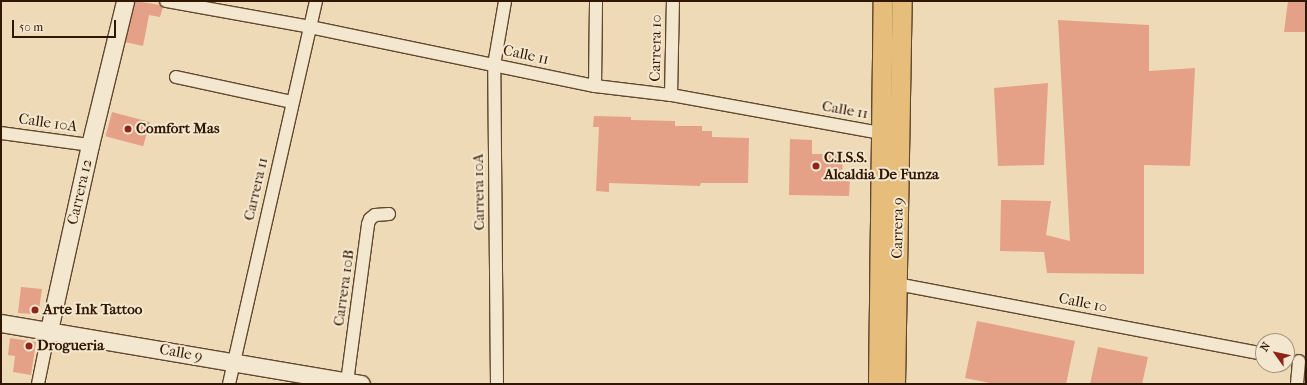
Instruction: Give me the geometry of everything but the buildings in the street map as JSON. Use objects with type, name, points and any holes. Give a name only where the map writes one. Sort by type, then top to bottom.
[{"type":"main road","name":"Carrera 12","points":[[49,330],[90,145],[125,1]]},
{"type":"main road","name":"Carrera 9","points":[[878,384],[883,1]]},
{"type":"main road","name":"Carrera 9","points":[[895,384],[902,1]]},
{"type":"main road","name":"Calle 9","points":[[1,324],[49,330],[234,362],[310,379],[354,383]]},
{"type":"street","name":"Calle 11","points":[[166,1],[310,28],[595,86],[671,95],[881,133]]},
{"type":"street","name":"Carrera 11","points":[[229,384],[316,1]]},
{"type":"street","name":"Carrera 10A","points":[[497,384],[494,65],[505,1]]},
{"type":"street","points":[[595,86],[596,1]]},
{"type":"street","name":"Carrera 10","points":[[671,95],[673,1]]},
{"type":"street","points":[[176,77],[292,102]]},
{"type":"street","name":"Calle 10A","points":[[1,133],[90,145]]},
{"type":"street","name":"Carrera 10B","points":[[354,383],[368,224],[370,219],[375,215],[389,214]]},
{"type":"street","name":"Calle 10","points":[[897,284],[1255,352]]},
{"type":"street","name":"Carrera 12","points":[[38,384],[49,330]]},
{"type":"street","points":[[1297,360],[1298,384]]},
{"type":"place","name":"Comfort Mas","points":[[128,129]]},
{"type":"place","name":"C.I.S.S. Alcaldia De Funza","points":[[816,166]]},
{"type":"place","name":"Arte Ink Tattoo","points":[[35,310]]},
{"type":"place","name":"Drogueria","points":[[29,346]]}]
